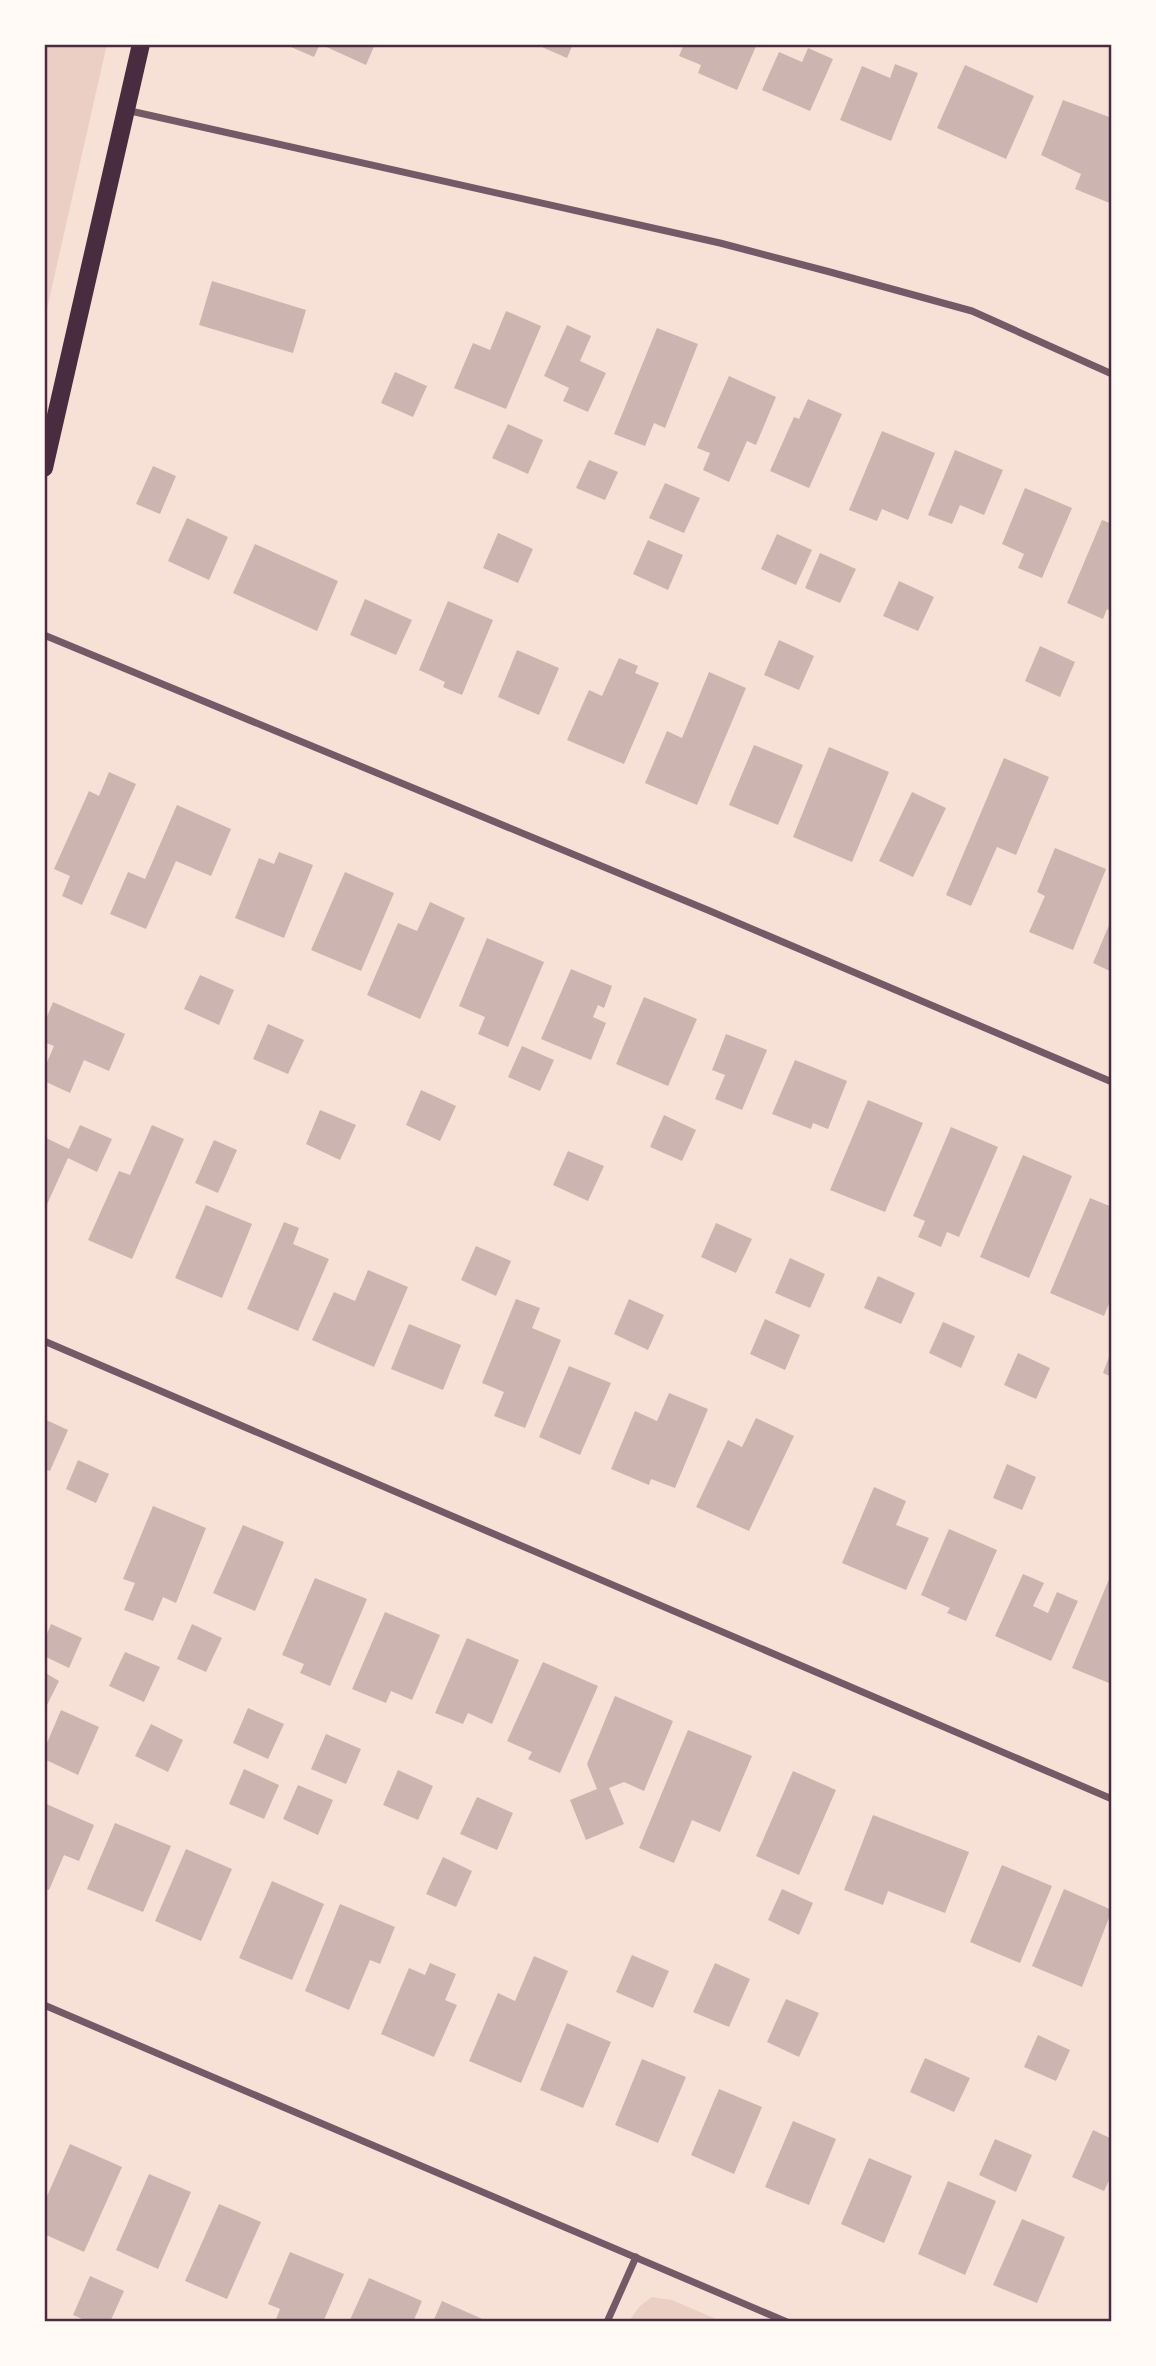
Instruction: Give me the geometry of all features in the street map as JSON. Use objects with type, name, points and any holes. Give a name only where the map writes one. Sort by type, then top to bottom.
[{"type":"main road","points":[[44,468],[141,44]]},
{"type":"street","points":[[126,109],[707,240],[830,272],[972,311],[1112,374]]},
{"type":"street","points":[[44,635],[697,905],[1112,1082]]},
{"type":"street","points":[[44,1340],[1112,1799]]},
{"type":"street","points":[[44,2005],[787,2322]]},
{"type":"street","points":[[607,2322],[636,2258]]},
{"type":"shaded area","points":[[44,44],[107,44],[44,322]]},
{"type":"shaded area","points":[[652,2297],[672,2300],[723,2322],[628,2322],[640,2306]]},
{"type":"building","points":[[284,44],[320,44],[314,57]]},
{"type":"building","points":[[320,44],[375,44],[366,65]]},
{"type":"building","points":[[535,44],[573,44],[567,58]]},
{"type":"building","points":[[684,44],[757,44],[737,90],[698,73],[701,65],[679,56]]},
{"type":"building","points":[[808,48],[833,59],[810,111],[762,90],[779,52],[802,62]]},
{"type":"building","points":[[895,64],[918,73],[891,141],[840,120],[862,66],[890,78]]},
{"type":"building","points":[[965,65],[1034,96],[1006,159],[937,128]]},
{"type":"building","points":[[1063,100],[1112,118],[1112,204],[1075,189],[1081,174],[1041,155]]},
{"type":"building","points":[[212,281],[306,310],[293,353],[199,325]]},
{"type":"building","points":[[506,311],[541,326],[506,409],[454,388],[473,343],[490,350]]},
{"type":"building","points":[[567,325],[591,336],[580,361],[606,373],[588,412],[563,401],[569,388],[544,376]]},
{"type":"building","points":[[657,328],[698,344],[665,428],[654,423],[645,446],[614,434]]},
{"type":"building","points":[[395,372],[427,386],[413,417],[381,403]]},
{"type":"building","points":[[729,376],[776,397],[756,445],[747,441],[729,482],[703,470],[710,453],[697,448]]},
{"type":"building","points":[[808,399],[842,414],[809,488],[770,471],[794,417],[799,419]]},
{"type":"building","points":[[508,424],[543,440],[528,474],[492,458]]},
{"type":"building","points":[[882,431],[935,453],[908,520],[882,509],[877,521],[849,510]]},
{"type":"building","points":[[955,450],[1003,470],[984,515],[960,505],[952,524],[928,515]]},
{"type":"building","points":[[589,460],[618,472],[605,500],[576,488]]},
{"type":"building","points":[[153,466],[176,476],[160,514],[136,504]]},
{"type":"building","points":[[665,483],[700,498],[684,533],[649,518]]},
{"type":"building","points":[[1025,488],[1072,508],[1042,578],[1018,568],[1024,554],[1002,544]]},
{"type":"building","points":[[187,518],[228,537],[209,580],[168,561]]},
{"type":"building","points":[[1102,520],[1112,524],[1112,612],[1107,609],[1103,619],[1067,603]]},
{"type":"building","points":[[498,533],[533,549],[518,583],[483,568]]},
{"type":"building","points":[[777,534],[812,550],[796,585],[761,569]]},
{"type":"building","points":[[648,540],[683,555],[668,590],[633,574]]},
{"type":"building","points":[[255,544],[338,581],[317,631],[233,593]]},
{"type":"building","points":[[820,553],[856,569],[840,603],[805,588]]},
{"type":"building","points":[[899,581],[934,597],[918,631],[883,616]]},
{"type":"building","points":[[365,599],[412,620],[396,655],[350,635]]},
{"type":"building","points":[[448,601],[493,620],[462,695],[443,687],[445,682],[419,670]]},
{"type":"building","points":[[779,640],[814,656],[799,690],[764,675]]},
{"type":"building","points":[[1040,646],[1075,662],[1060,697],[1025,681]]},
{"type":"building","points":[[517,650],[559,668],[539,715],[498,697]]},
{"type":"building","points":[[619,658],[638,666],[635,673],[659,683],[624,764],[567,740],[589,690],[602,696]]},
{"type":"building","points":[[709,672],[746,688],[697,805],[645,783],[667,731],[682,738]]},
{"type":"building","points":[[754,745],[803,765],[778,825],[729,805]]},
{"type":"building","points":[[829,747],[889,772],[852,862],[793,837]]},
{"type":"building","points":[[1004,758],[1049,777],[1016,855],[997,847],[971,906],[946,895]]},
{"type":"building","points":[[109,772],[136,784],[82,905],[62,896],[70,876],[54,869],[89,791],[99,796]]},
{"type":"building","points":[[912,792],[946,808],[913,877],[879,861]]},
{"type":"building","points":[[177,805],[231,829],[211,876],[176,861],[146,929],[110,914],[128,872],[145,879]]},
{"type":"building","points":[[1055,848],[1106,869],[1073,950],[1029,932],[1045,896],[1037,892]]},
{"type":"building","points":[[279,852],[313,865],[284,938],[235,918],[259,858],[274,864]]},
{"type":"building","points":[[345,872],[394,893],[361,971],[311,950]]},
{"type":"building","points":[[430,902],[465,918],[420,1019],[367,995],[398,923],[417,931]]},
{"type":"building","points":[[1112,918],[1112,972],[1093,963]]},
{"type":"building","points":[[487,938],[544,962],[508,1047],[478,1034],[485,1017],[459,1006]]},
{"type":"building","points":[[571,969],[612,986],[604,1008],[598,1005],[593,1017],[606,1023],[591,1060],[541,1039]]},
{"type":"building","points":[[200,975],[234,990],[219,1025],[184,1009]]},
{"type":"building","points":[[644,997],[697,1019],[668,1086],[616,1064]]},
{"type":"building","points":[[53,1002],[125,1034],[109,1071],[84,1060],[70,1093],[44,1081],[44,1069],[54,1046],[44,1042],[44,1024]]},
{"type":"building","points":[[268,1024],[304,1040],[288,1074],[253,1059]]},
{"type":"building","points":[[726,1034],[767,1050],[742,1110],[715,1099],[725,1075],[712,1070]]},
{"type":"building","points":[[522,1046],[554,1060],[540,1091],[508,1077]]},
{"type":"building","points":[[795,1060],[847,1081],[828,1129],[813,1123],[811,1129],[772,1114]]},
{"type":"building","points":[[421,1090],[456,1106],[440,1141],[406,1125]]},
{"type":"building","points":[[868,1100],[923,1123],[885,1212],[830,1190]]},
{"type":"building","points":[[320,1110],[356,1125],[340,1160],[306,1144]]},
{"type":"building","points":[[664,1115],[696,1130],[682,1161],[650,1147]]},
{"type":"building","points":[[80,1125],[112,1139],[97,1172],[68,1158],[44,1211],[44,1137],[69,1149]]},
{"type":"building","points":[[152,1125],[184,1139],[132,1259],[88,1240],[119,1171],[130,1175]]},
{"type":"building","points":[[951,1127],[998,1147],[959,1237],[947,1232],[941,1247],[918,1237],[925,1221],[913,1216]]},
{"type":"building","points":[[214,1140],[237,1150],[218,1193],[195,1183]]},
{"type":"building","points":[[568,1151],[604,1166],[588,1201],[553,1185]]},
{"type":"building","points":[[1023,1155],[1072,1176],[1029,1278],[980,1257]]},
{"type":"building","points":[[1090,1198],[1112,1207],[1112,1296],[1104,1316],[1050,1293]]},
{"type":"building","points":[[206,1205],[252,1224],[222,1298],[175,1278]]},
{"type":"building","points":[[284,1222],[299,1228],[293,1244],[329,1259],[298,1331],[247,1309]]},
{"type":"building","points":[[716,1223],[752,1239],[736,1273],[701,1257]]},
{"type":"building","points":[[476,1246],[511,1261],[496,1296],[461,1280]]},
{"type":"building","points":[[790,1258],[825,1274],[810,1308],[775,1293]]},
{"type":"building","points":[[368,1270],[408,1287],[374,1367],[312,1340],[334,1292],[355,1301]]},
{"type":"building","points":[[878,1276],[915,1293],[901,1324],[864,1308]]},
{"type":"building","points":[[516,1299],[540,1308],[532,1328],[561,1340],[525,1428],[494,1416],[504,1392],[482,1383]]},
{"type":"building","points":[[629,1299],[664,1315],[648,1350],[614,1334]]},
{"type":"building","points":[[765,1319],[800,1335],[785,1370],[750,1354]]},
{"type":"building","points":[[943,1322],[975,1336],[961,1368],[929,1353]]},
{"type":"building","points":[[409,1324],[461,1345],[443,1390],[391,1369]]},
{"type":"building","points":[[1112,1349],[1112,1377],[1103,1373]]},
{"type":"building","points":[[1018,1353],[1050,1368],[1036,1399],[1004,1385]]},
{"type":"building","points":[[569,1366],[611,1383],[580,1455],[539,1437]]},
{"type":"building","points":[[669,1393],[708,1409],[675,1488],[651,1479],[649,1485],[611,1469],[635,1411],[657,1421]]},
{"type":"building","points":[[756,1418],[794,1436],[749,1531],[696,1507],[728,1440],[742,1447]]},
{"type":"building","points":[[44,1419],[68,1430],[50,1471],[44,1469]]},
{"type":"building","points":[[78,1460],[109,1474],[96,1503],[66,1489]]},
{"type":"building","points":[[1007,1464],[1036,1477],[1022,1510],[993,1498]]},
{"type":"building","points":[[874,1487],[906,1501],[896,1525],[929,1538],[906,1590],[842,1563]]},
{"type":"building","points":[[153,1506],[206,1528],[176,1603],[163,1597],[153,1621],[124,1610],[135,1583],[123,1579]]},
{"type":"building","points":[[243,1525],[284,1542],[255,1611],[213,1593]]},
{"type":"building","points":[[949,1529],[997,1550],[966,1621],[947,1613],[950,1608],[921,1595]]},
{"type":"building","points":[[1112,1572],[1112,1676],[1109,1683],[1072,1668]]},
{"type":"building","points":[[1023,1574],[1044,1583],[1033,1606],[1048,1613],[1057,1592],[1078,1601],[1051,1661],[995,1636]]},
{"type":"building","points":[[315,1578],[367,1599],[330,1686],[300,1673],[304,1664],[282,1655]]},
{"type":"building","points":[[385,1612],[440,1635],[412,1700],[391,1691],[386,1703],[352,1689]]},
{"type":"building","points":[[51,1624],[82,1638],[69,1668],[44,1656],[44,1641]]},
{"type":"building","points":[[192,1624],[222,1638],[206,1672],[177,1659]]},
{"type":"building","points":[[467,1638],[519,1660],[492,1724],[468,1713],[463,1724],[435,1713]]},
{"type":"building","points":[[125,1652],[160,1667],[144,1702],[109,1686]]},
{"type":"building","points":[[543,1662],[598,1686],[560,1773],[528,1759],[532,1752],[507,1741]]},
{"type":"building","points":[[44,1672],[59,1681],[44,1711]]},
{"type":"building","points":[[615,1696],[673,1721],[644,1791],[624,1782],[609,1788],[624,1824],[586,1840],[570,1800],[597,1789],[587,1764]]},
{"type":"building","points":[[248,1708],[284,1724],[268,1759],[233,1743]]},
{"type":"building","points":[[61,1710],[99,1727],[78,1775],[44,1759],[44,1750]]},
{"type":"building","points":[[151,1724],[183,1740],[168,1772],[135,1756]]},
{"type":"building","points":[[688,1730],[752,1756],[720,1832],[692,1820],[674,1863],[639,1848]]},
{"type":"building","points":[[326,1734],[361,1749],[346,1784],[311,1769]]},
{"type":"building","points":[[244,1769],[279,1785],[264,1819],[229,1804]]},
{"type":"building","points":[[398,1770],[433,1786],[418,1820],[383,1805]]},
{"type":"building","points":[[793,1771],[836,1790],[799,1875],[756,1856]]},
{"type":"building","points":[[298,1785],[333,1800],[318,1835],[283,1819]]},
{"type":"building","points":[[477,1797],[513,1813],[497,1850],[460,1834]]},
{"type":"building","points":[[44,1803],[94,1825],[79,1861],[64,1855],[49,1890],[44,1888]]},
{"type":"building","points":[[873,1815],[969,1852],[945,1913],[888,1891],[883,1905],[844,1890]]},
{"type":"building","points":[[115,1823],[171,1846],[143,1912],[87,1889]]},
{"type":"building","points":[[186,1849],[232,1869],[201,1941],[155,1921]]},
{"type":"building","points":[[443,1857],[472,1871],[456,1907],[426,1894]]},
{"type":"building","points":[[1002,1865],[1052,1886],[1020,1963],[970,1942]]},
{"type":"building","points":[[272,1881],[324,1904],[292,1980],[239,1958]]},
{"type":"building","points":[[782,1889],[813,1903],[799,1935],[768,1920]]},
{"type":"building","points":[[1064,1889],[1112,1910],[1082,1987],[1032,1966]]},
{"type":"building","points":[[340,1904],[395,1927],[380,1964],[370,1960],[349,2010],[305,1991]]},
{"type":"building","points":[[632,1955],[669,1971],[653,2008],[616,1992]]},
{"type":"building","points":[[534,1956],[568,1971],[521,2083],[469,2061],[498,1993],[515,2001]]},
{"type":"building","points":[[430,1963],[456,1974],[445,2000],[457,2005],[434,2057],[381,2034],[409,1968],[425,1975]]},
{"type":"building","points":[[715,1963],[750,1979],[729,2027],[693,2012]]},
{"type":"building","points":[[786,1999],[819,2013],[799,2057],[767,2042]]},
{"type":"building","points":[[567,2023],[611,2042],[583,2108],[540,2090]]},
{"type":"building","points":[[1038,2035],[1070,2050],[1056,2081],[1024,2067]]},
{"type":"building","points":[[925,2058],[970,2078],[954,2112],[910,2092]]},
{"type":"building","points":[[642,2059],[686,2077],[658,2143],[615,2125]]},
{"type":"building","points":[[719,2089],[762,2107],[734,2174],[691,2155]]},
{"type":"building","points":[[793,2121],[836,2139],[809,2205],[765,2187]]},
{"type":"building","points":[[1093,2130],[1112,2139],[1112,2174],[1104,2191],[1072,2177]]},
{"type":"building","points":[[995,2139],[1032,2155],[1016,2192],[979,2175]]},
{"type":"building","points":[[70,2144],[122,2167],[84,2252],[44,2234],[44,2203]]},
{"type":"building","points":[[869,2158],[912,2176],[884,2243],[841,2224]]},
{"type":"building","points":[[149,2174],[191,2192],[158,2269],[116,2250]]},
{"type":"building","points":[[948,2181],[996,2201],[965,2275],[918,2254]]},
{"type":"building","points":[[219,2204],[261,2222],[227,2299],[185,2281]]},
{"type":"building","points":[[1022,2219],[1065,2237],[1037,2303],[993,2285]]},
{"type":"building","points":[[290,2252],[344,2274],[323,2322],[275,2322],[280,2309],[268,2304]]},
{"type":"building","points":[[90,2276],[124,2291],[110,2322],[89,2322],[73,2315]]},
{"type":"building","points":[[369,2278],[422,2301],[413,2322],[349,2322]]},
{"type":"building","points":[[442,2301],[489,2322],[433,2322]]}]
